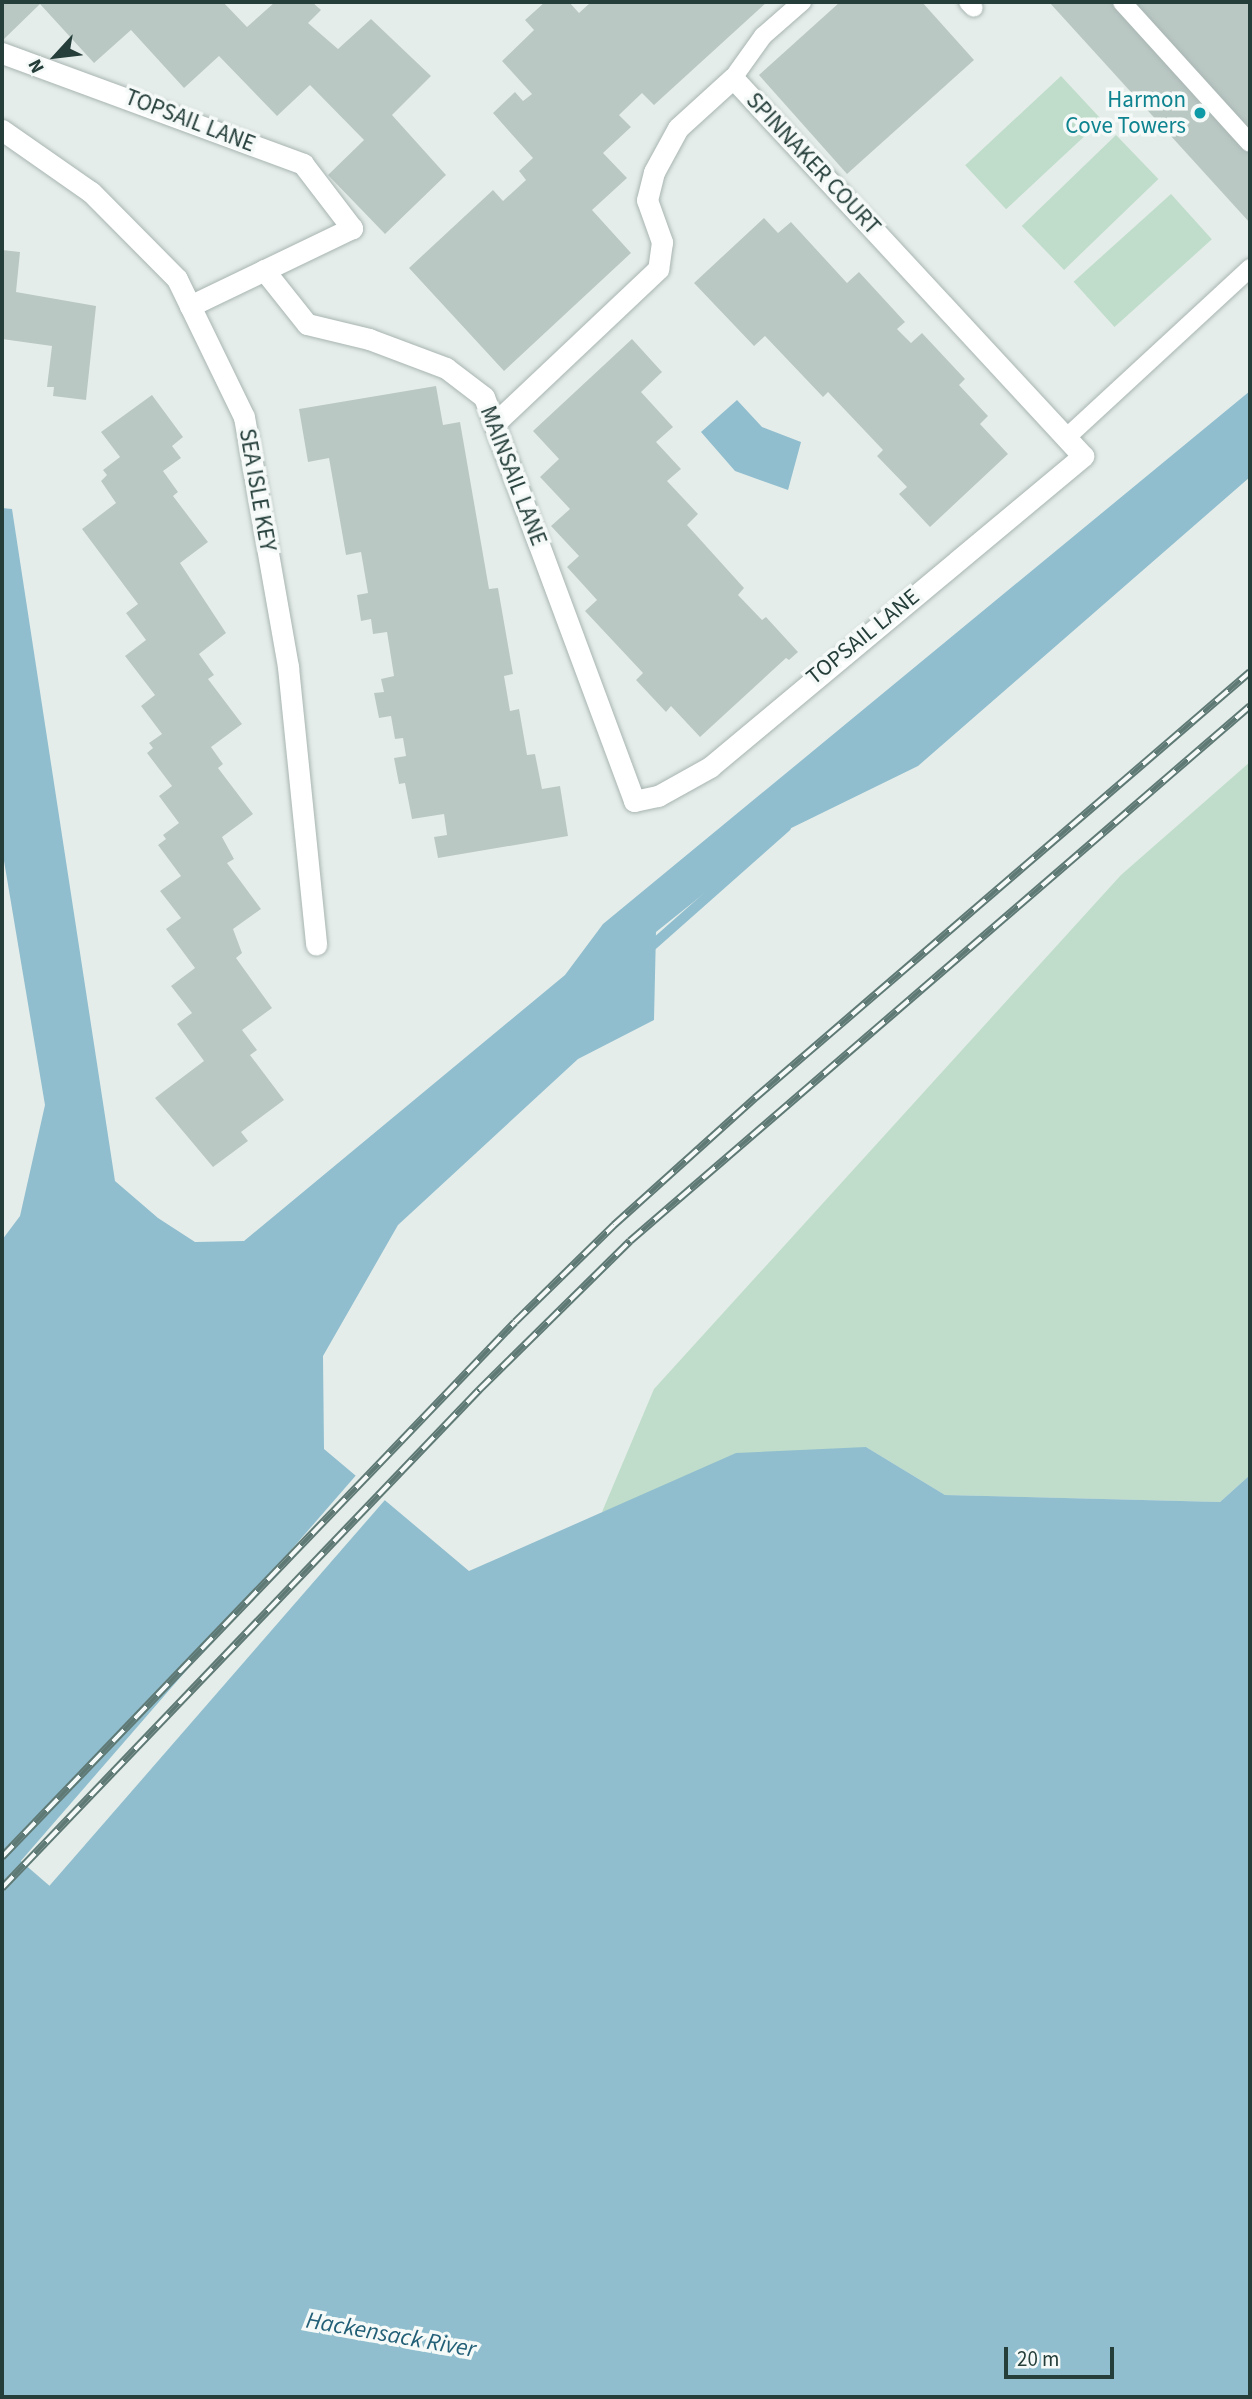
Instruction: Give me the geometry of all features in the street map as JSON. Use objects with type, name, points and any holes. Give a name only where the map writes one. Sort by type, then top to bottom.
[{"type":"street","name":"TOPSAIL LANE","points":[[2,53],[303,164],[352,228],[264,270]]},
{"type":"street","name":"SPINNAKER COURT","points":[[496,422],[658,269],[662,242],[647,200],[654,172],[678,128],[733,78],[1083,456]]},
{"type":"street","name":"SEA ISLE KEY","points":[[2,130],[92,192],[177,279],[244,417],[288,667],[316,945]]},
{"type":"street","name":"MAINSAIL LANE","points":[[264,270],[307,324],[369,339],[446,368],[484,397],[496,422],[634,801]]},
{"type":"street","points":[[190,306],[264,270]]},
{"type":"street","name":"TOPSAIL LANE","points":[[634,801],[658,796],[710,767],[1083,456]]},
{"type":"lane","points":[[733,78],[763,36],[802,2]]},
{"type":"lane","points":[[1122,2],[1250,143]]},
{"type":"lane","points":[[1066,438],[1250,268]]},
{"type":"green space","points":[[1061,76],[1102,120],[1006,209],[965,165]]},
{"type":"green space","points":[[1116,135],[1158,179],[1064,270],[1022,226]]},
{"type":"green space","points":[[1171,194],[1212,239],[1114,327],[1074,282]]},
{"type":"green space","points":[[1250,762],[1250,1475],[1220,1502],[945,1495],[866,1447],[602,1512],[654,1389],[1121,875]]},
{"type":"water","name":"Hackensack River","points":[[1250,391],[1250,477],[918,766],[777,835],[656,932],[654,1020],[578,1059],[398,1225],[323,1356],[324,1449],[469,1571],[736,1453],[866,1447],[945,1495],[1220,1502],[1250,1475],[1250,2397],[2,2397],[2,1240],[20,1216],[45,1105],[2,849],[2,508],[12,509],[115,1181],[158,1218],[195,1242],[244,1241],[565,975],[603,924]]},
{"type":"water","points":[[737,400],[762,427],[801,442],[788,490],[735,471],[701,432]]},
{"type":"pier","points":[[358,1473],[387,1498],[49,1886],[21,1861]]},
{"type":"building","points":[[2,2],[223,2],[247,27],[275,2],[312,2],[321,10],[308,23],[338,49],[371,19],[431,76],[392,115],[446,175],[385,234],[328,175],[364,140],[310,85],[277,116],[219,56],[184,88],[131,30],[94,63],[40,4],[3,40]]},
{"type":"building","points":[[545,2],[569,2],[579,13],[591,2],[767,2],[654,105],[642,93],[619,115],[631,127],[603,153],[627,178],[592,210],[631,253],[504,371],[409,268],[493,190],[503,201],[526,180],[519,171],[533,158],[493,113],[515,92],[523,101],[532,94],[502,61],[534,30],[525,20]]},
{"type":"building","points":[[840,2],[922,2],[974,60],[847,174],[759,75]]},
{"type":"building","name":"Harmon Cove Towers","points":[[1049,2],[1250,2],[1250,223]]},
{"type":"building","points":[[764,218],[778,233],[791,222],[847,283],[859,272],[905,322],[897,329],[911,343],[922,333],[965,379],[959,385],[988,416],[980,424],[1008,454],[930,527],[899,494],[907,487],[877,456],[883,450],[828,392],[823,397],[765,336],[754,346],[694,283]]},
{"type":"building","points":[[2,250],[20,252],[16,292],[96,306],[86,400],[53,396],[54,387],[47,387],[52,346],[2,339]]},
{"type":"building","points":[[632,339],[662,372],[641,392],[673,427],[656,442],[681,469],[667,481],[698,514],[687,525],[744,588],[738,595],[762,620],[766,617],[798,652],[789,660],[786,658],[700,737],[671,706],[666,712],[636,680],[643,673],[585,611],[597,600],[567,567],[579,556],[551,526],[570,509],[540,477],[559,459],[533,431]]},
{"type":"building","points":[[436,386],[443,425],[460,422],[489,589],[498,588],[513,674],[504,676],[510,711],[519,709],[527,755],[535,754],[542,789],[560,786],[568,836],[438,858],[434,837],[447,835],[444,814],[412,819],[405,783],[399,784],[394,758],[406,756],[403,738],[395,739],[391,716],[379,718],[374,693],[384,692],[381,679],[394,676],[387,632],[373,634],[371,619],[361,621],[357,595],[368,593],[361,552],[346,555],[329,458],[308,462],[299,409]]},
{"type":"building","points":[[152,395],[183,437],[172,446],[181,458],[163,471],[178,492],[173,496],[208,542],[180,563],[226,633],[199,654],[214,675],[208,679],[242,724],[211,747],[223,764],[218,768],[253,814],[222,837],[234,859],[227,863],[261,909],[233,929],[242,953],[236,958],[272,1008],[242,1030],[257,1050],[250,1055],[284,1100],[241,1132],[248,1141],[213,1167],[155,1098],[204,1061],[177,1024],[192,1013],[171,986],[195,968],[166,929],[181,918],[160,891],[181,876],[158,845],[166,839],[163,835],[179,823],[159,796],[172,786],[147,753],[153,748],[149,743],[162,734],[141,706],[155,695],[125,656],[146,640],[126,613],[138,604],[82,529],[116,503],[101,481],[107,475],[103,470],[120,457],[101,432]]},
{"type":"waterway","points":[[646,951],[786,827]]},
{"type":"railway","points":[[2,1857],[515,1322],[614,1225],[755,1098],[1250,672]]},
{"type":"railway","points":[[2,1888],[479,1390],[630,1241],[1250,706]]},
{"type":"place","name":"Harmon Cove Towers","points":[[1200,113]]}]
